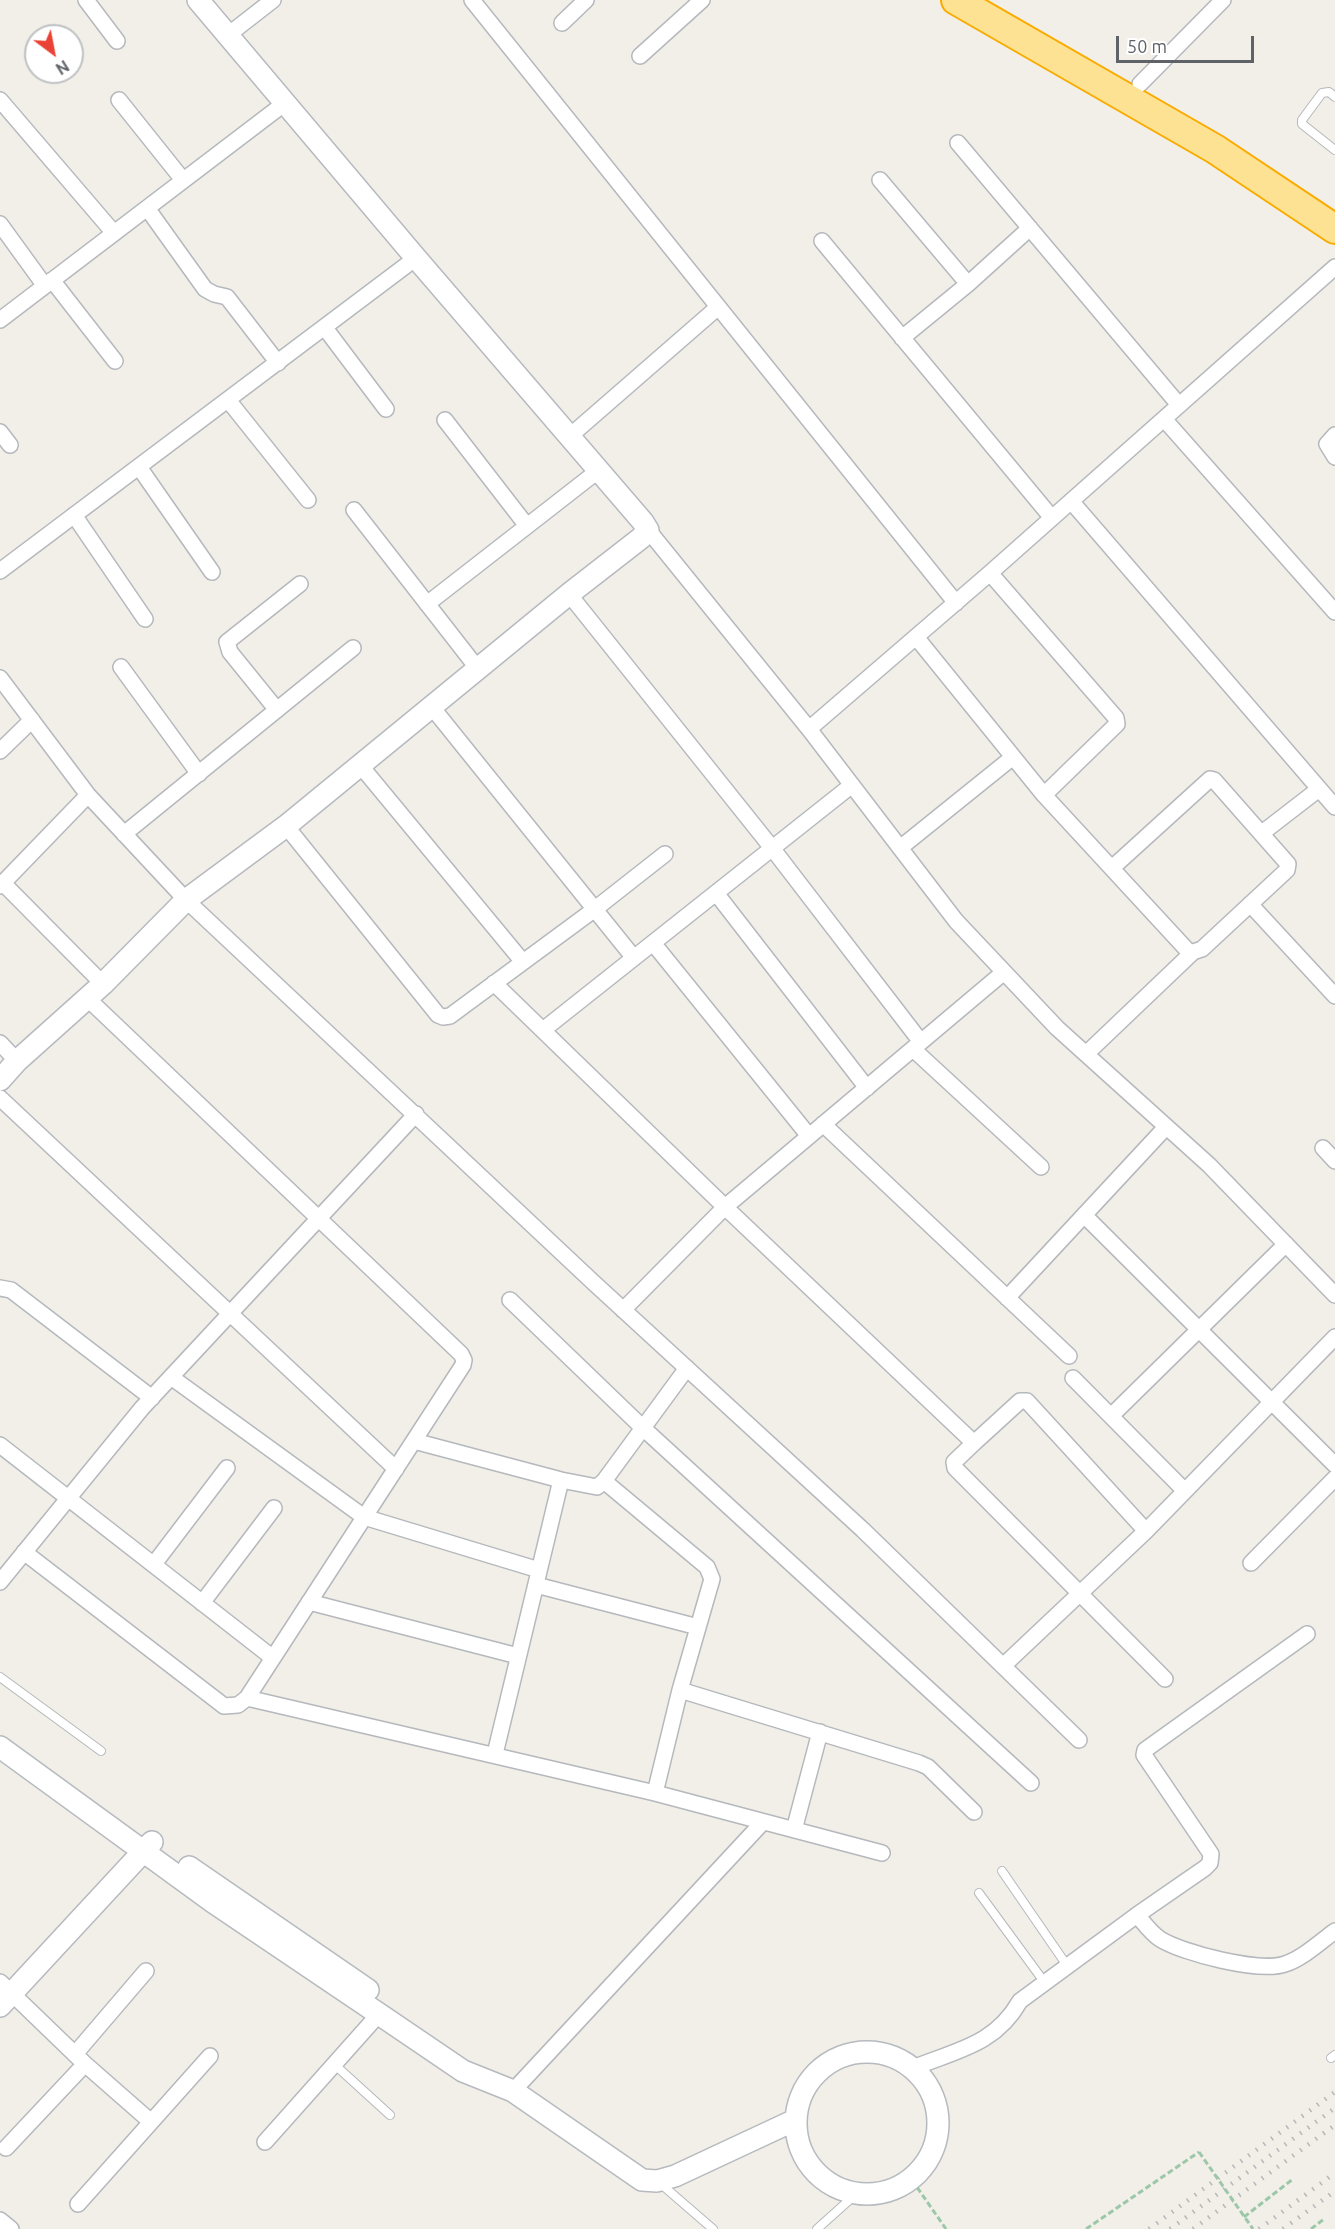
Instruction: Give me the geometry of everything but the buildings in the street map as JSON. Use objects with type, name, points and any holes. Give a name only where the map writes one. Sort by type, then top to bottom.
[{"type":"highway","points":[[956,0],[1215,149],[1335,229]]},
{"type":"highway","points":[[992,0],[1140,84],[1241,145],[1335,211]]},
{"type":"street","points":[[86,0],[117,40]]},
{"type":"street","points":[[198,0],[416,258],[644,522],[648,530],[809,729],[956,921],[1057,1028],[1209,1165],[1335,1295]]},
{"type":"street","points":[[228,35],[273,0]]},
{"type":"street","points":[[472,0],[956,603]]},
{"type":"street","points":[[562,23],[586,0]]},
{"type":"street","points":[[640,56],[702,0]]},
{"type":"street","points":[[1140,84],[1223,0]]},
{"type":"street","points":[[0,100],[114,233]]},
{"type":"street","points":[[119,100],[183,180]]},
{"type":"street","points":[[0,320],[285,103]]},
{"type":"street","points":[[958,143],[1179,405]]},
{"type":"street","points":[[880,180],[968,284]]},
{"type":"street","points":[[147,208],[205,289],[227,297],[278,363]]},
{"type":"street","points":[[0,224],[116,361]]},
{"type":"street","points":[[902,338],[968,284],[1030,228]]},
{"type":"street","points":[[822,241],[1052,518]]},
{"type":"street","points":[[0,571],[416,258]]},
{"type":"street","points":[[809,729],[956,603],[1335,267]]},
{"type":"street","points":[[570,436],[717,308]]},
{"type":"street","points":[[325,328],[386,409]]},
{"type":"street","points":[[228,400],[308,500]]},
{"type":"street","points":[[1164,418],[1335,612]]},
{"type":"street","points":[[445,420],[527,526]]},
{"type":"street","points":[[0,432],[10,445]]},
{"type":"street","points":[[1335,435],[1327,444],[1335,456]]},
{"type":"street","points":[[139,467],[212,572]]},
{"type":"street","points":[[427,604],[599,470]]},
{"type":"street","points":[[1071,501],[1329,797],[1262,833]]},
{"type":"street","points":[[354,510],[478,669]]},
{"type":"street","points":[[74,515],[146,619]]},
{"type":"street","points":[[0,1080],[17,1061],[103,984],[186,900],[286,826],[648,530]]},
{"type":"street","points":[[990,573],[1116,718],[1117,724],[1044,795]]},
{"type":"street","points":[[277,710],[230,652],[227,642],[300,584]]},
{"type":"street","points":[[569,594],[772,848],[917,1045],[1041,1167]]},
{"type":"street","points":[[916,637],[1044,795],[1188,951],[1193,952]]},
{"type":"street","points":[[124,834],[353,648]]},
{"type":"street","points":[[121,667],[199,774]]},
{"type":"street","points":[[0,678],[88,795],[186,900],[623,1310],[863,1530],[1079,1740]]},
{"type":"street","points":[[431,706],[634,958]]},
{"type":"street","points":[[0,751],[32,720]]},
{"type":"street","points":[[900,848],[1013,757]]},
{"type":"street","points":[[360,765],[523,962]]},
{"type":"street","points":[[1086,1054],[1193,952],[1202,949],[1287,870],[1288,864],[1214,780],[1210,779],[1112,868]]},
{"type":"street","points":[[543,1030],[852,785]]},
{"type":"street","points":[[88,795],[2,884],[103,984]]},
{"type":"street","points":[[286,826],[438,1015],[443,1017],[450,1016],[595,909],[665,854]]},
{"type":"street","points":[[716,893],[867,1088]]},
{"type":"street","points":[[1250,904],[1335,996]]},
{"type":"street","points":[[653,943],[809,1136]]},
{"type":"street","points":[[623,1310],[725,1207],[1004,972]]},
{"type":"street","points":[[494,983],[725,1207],[974,1443]]},
{"type":"street","points":[[24,1552],[224,1706],[238,1705],[247,1698],[463,1365],[464,1360],[461,1354],[87,998]]},
{"type":"street","points":[[0,1043],[17,1061]]},
{"type":"street","points":[[0,1098],[396,1469]]},
{"type":"street","points":[[0,1582],[152,1398],[416,1114]]},
{"type":"street","points":[[823,1124],[1069,1356]]},
{"type":"street","points":[[1007,1298],[1166,1127]]},
{"type":"street","points":[[1323,1148],[1335,1161]]},
{"type":"street","points":[[1084,1215],[1335,1465]]},
{"type":"street","points":[[1111,1416],[1286,1244]]},
{"type":"street","points":[[0,1288],[11,1290],[152,1398]]},
{"type":"street","points":[[510,1300],[643,1428],[1031,1783]]},
{"type":"street","points":[[1003,1666],[1146,1531],[1335,1337]]},
{"type":"street","points":[[414,1441],[561,1480],[597,1487],[604,1482],[687,1368]]},
{"type":"street","points":[[171,1377],[364,1517],[537,1577],[698,1627]]},
{"type":"street","points":[[1073,1378],[1185,1491]]},
{"type":"street","points":[[1146,1531],[1027,1401],[1020,1401],[954,1462],[955,1468],[1165,1679]]},
{"type":"street","points":[[0,1444],[273,1658]]},
{"type":"street","points":[[154,1564],[227,1468]]},
{"type":"street","points":[[1251,1563],[1335,1478]]},
{"type":"street","points":[[495,1754],[561,1480]]},
{"type":"street","points":[[604,1482],[707,1568],[712,1579],[680,1690],[655,1793]]},
{"type":"street","points":[[202,1603],[274,1508]]},
{"type":"street","points":[[309,1602],[518,1656]]},
{"type":"street","points":[[913,2068],[991,2036],[1008,2020],[1020,2001],[1205,1868],[1211,1859],[1211,1854],[1144,1755],[1145,1750],[1306,1634]]},
{"type":"street","points":[[680,1690],[907,1758],[928,1767],[974,1812]]},
{"type":"street","points":[[247,1698],[655,1793],[882,1853]]},
{"type":"street","points":[[794,1830],[820,1732]]},
{"type":"street","points":[[1,1742],[148,1846],[340,1970],[642,2180],[657,2181],[675,2176],[795,2120]]},
{"type":"street","points":[[504,2086],[763,1821]]},
{"type":"street","points":[[148,1846],[4,1994],[150,2121]]},
{"type":"street","points":[[148,1846],[213,1902],[463,2071],[504,2086]]},
{"type":"street","points":[[1137,1916],[1158,1937],[1179,1949],[1269,1967],[1291,1962],[1334,1933]]},
{"type":"street","points":[[6,2148],[80,2059],[146,1971]]},
{"type":"street","points":[[265,2142],[379,2014]]},
{"type":"street","points":[[864,2051],[890,2055],[913,2068],[930,2087],[939,2111],[938,2136],[929,2160],[912,2180],[895,2190],[876,2195],[856,2194],[831,2186],[811,2169],[799,2146],[795,2120],[801,2095],[816,2073],[838,2058],[864,2051]]},
{"type":"street","points":[[78,2204],[210,2055]]},
{"type":"street","points":[[0,2220],[11,2229]]},
{"type":"lane","points":[[1335,97],[1329,92],[1322,93],[1302,120],[1303,126],[1335,150]]},
{"type":"lane","points":[[0,1677],[100,1751]]},
{"type":"lane","points":[[1002,1871],[1068,1966]]},
{"type":"lane","points":[[979,1893],[1045,1983]]},
{"type":"lane","points":[[335,2065],[390,2115]]},
{"type":"lane","points":[[657,2181],[712,2229]]},
{"type":"lane","points":[[817,2229],[856,2194]]},
{"type":"path","points":[[1086,2229],[1199,2152],[1253,2229]]},
{"type":"path","points":[[1244,2217],[1293,2179]]},
{"type":"path","points":[[912,2180],[946,2229]]},
{"type":"path","points":[[1311,2229],[1324,2219]]},
{"type":"railway","points":[[1149,2229],[1335,2092]]},
{"type":"railway","points":[[1170,2229],[1335,2108]]},
{"type":"railway","points":[[1193,2229],[1335,2125]]},
{"type":"railway","points":[[1259,2229],[1335,2173]]},
{"type":"railway","points":[[1283,2229],[1335,2191]]}]
